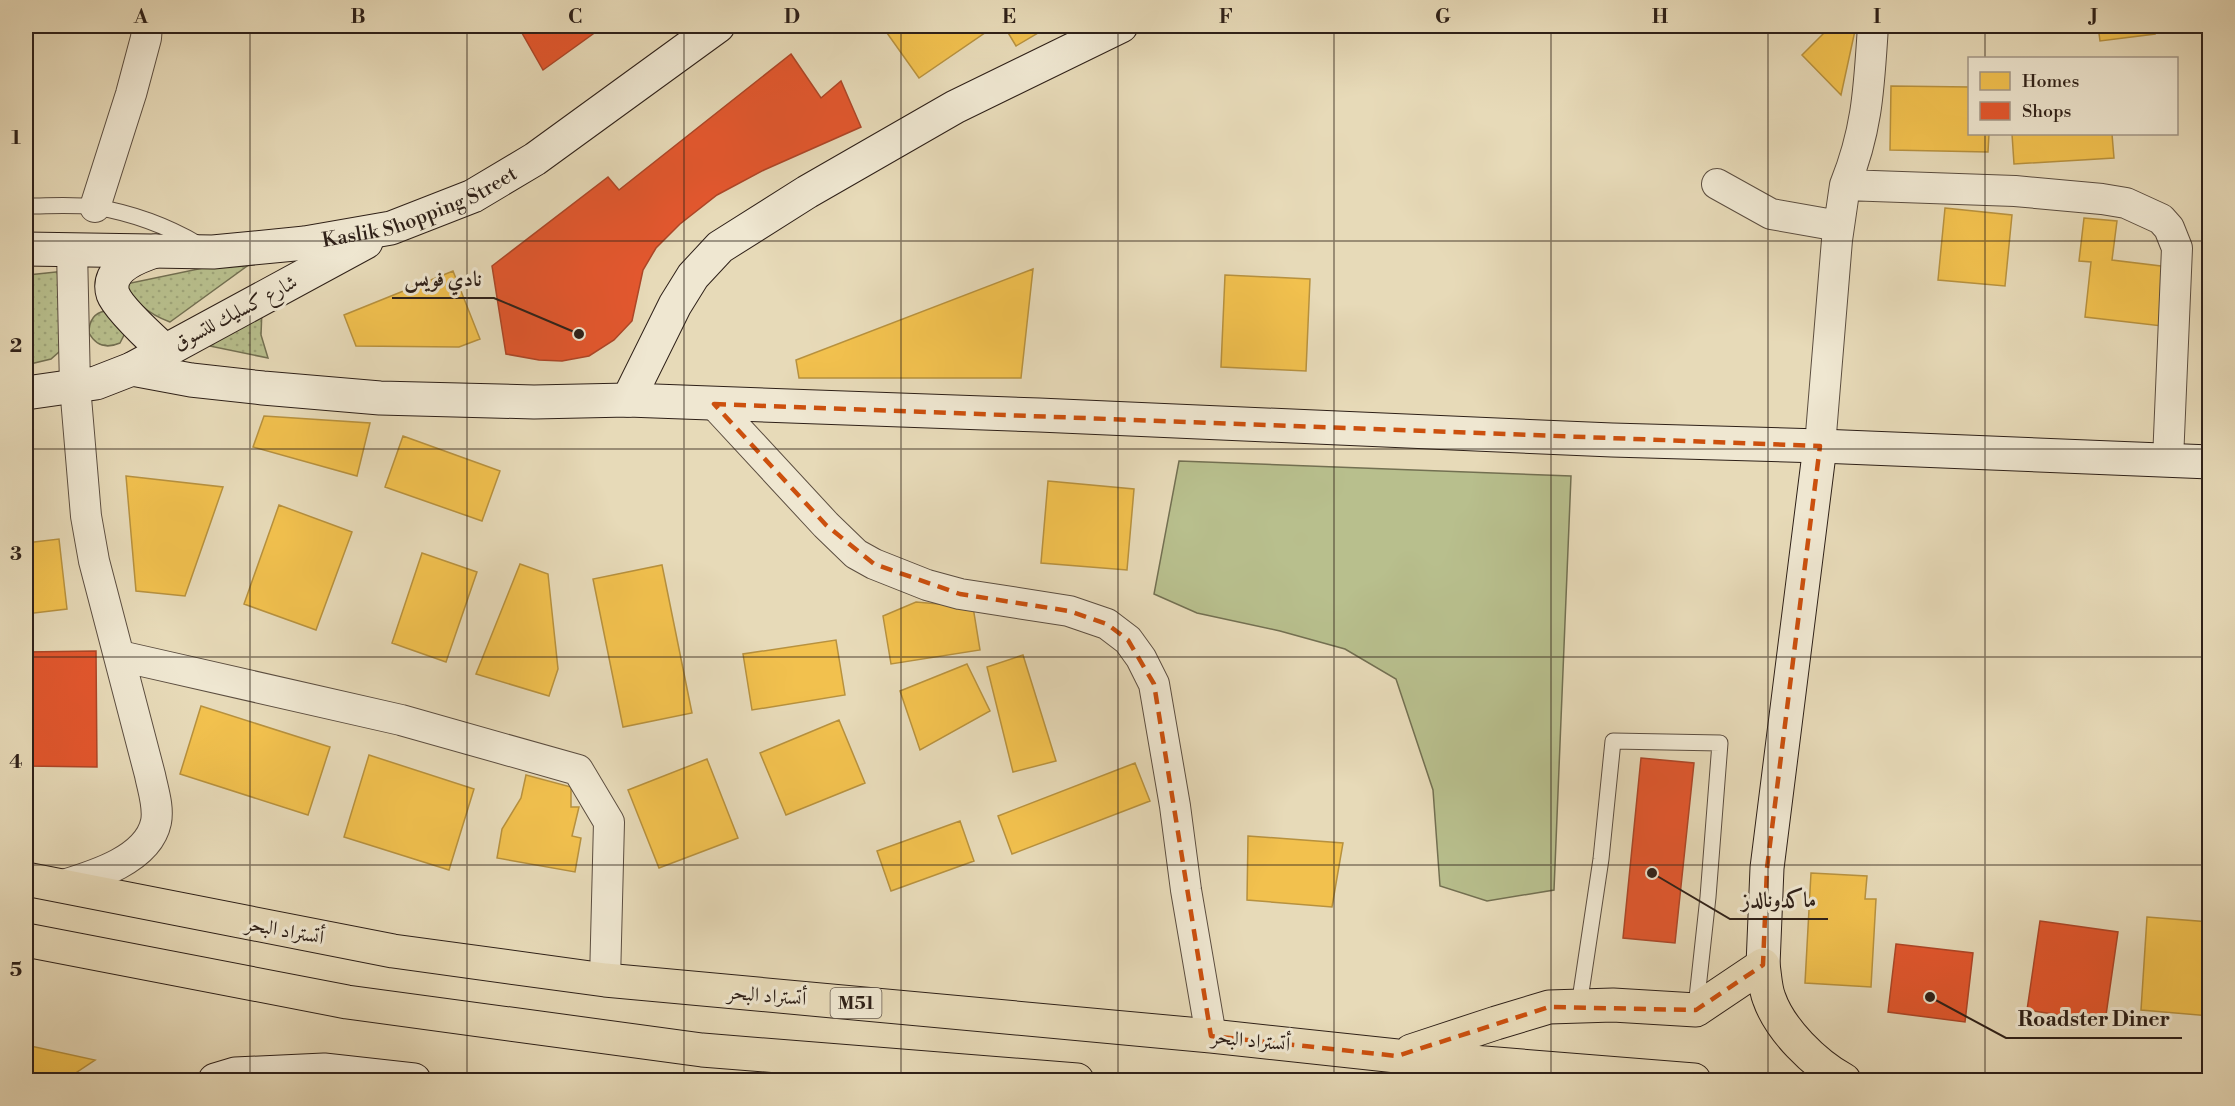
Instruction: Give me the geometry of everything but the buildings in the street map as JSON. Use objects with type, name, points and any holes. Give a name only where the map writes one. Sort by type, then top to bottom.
[{"type":"highway","name":"أتستراد البحر","points":[[26,879],[393,951],[605,980],[1211,1036],[1397,1056],[1694,1080]]},
{"type":"highway","points":[[26,940],[347,1002],[702,1050],[1060,1079]]},
{"type":"highway","points":[[1397,1056],[1549,1007],[1613,1005],[1696,1010],[1763,965],[1769,998],[1790,1035],[1826,1070],[1844,1080]]},
{"type":"street","points":[[95,207],[131,94],[147,26]]},
{"type":"street","name":"Kaslik Shopping Street","points":[[26,249],[213,252],[304,243],[391,228],[473,196],[535,159],[718,26]]},
{"type":"street","points":[[628,400],[675,305],[693,276],[720,247],[807,192],[955,107],[1121,26]]},
{"type":"street","points":[[1763,965],[1767,868],[1820,446],[1839,226],[1845,184],[1858,153],[1863,129],[1869,87],[1872,26]]},
{"type":"street","points":[[1717,184],[1771,214],[1839,226]]},
{"type":"street","points":[[1845,184],[2015,191],[2102,199],[2126,203],[2161,219],[2169,228],[2177,248],[2168,460]]},
{"type":"street","name":"شارع كسليك للتسوق","points":[[26,393],[109,379],[132,369],[391,228]]},
{"type":"street","points":[[60,886],[101,872],[134,856],[152,834],[156,821],[156,807],[150,775],[94,561],[86,516],[75,386],[72,250]]},
{"type":"street","points":[[156,251],[130,260],[122,266],[113,282],[112,293],[119,304],[165,351]]},
{"type":"street","points":[[132,369],[191,380],[380,398],[534,402],[628,400],[2210,462]]},
{"type":"street","points":[[714,404],[826,525],[856,554],[917,582],[960,594],[1068,611],[1107,624],[1128,640],[1141,658],[1154,684],[1211,1036]]},
{"type":"street","points":[[120,656],[401,720],[578,770],[609,822],[605,980]]},
{"type":"street","points":[[215,1080],[235,1074],[324,1070],[414,1080]]},
{"type":"lane","points":[[26,206],[95,207],[126,214],[186,237],[213,252]]},
{"type":"lane","points":[[1579,1006],[1601,860],[1613,741],[1720,743],[1708,897],[1696,1010]]},
{"type":"highlighted area","points":[[714,404],[1820,446],[1767,868],[1763,965],[1696,1010],[1549,1007],[1397,1056],[1211,1036],[1154,684],[1128,640],[1107,624],[1069,611],[960,594],[874,564],[826,525]]},
{"type":"green space","points":[[261,256],[170,322],[144,307],[129,291],[126,284]]},
{"type":"green space","points":[[65,271],[68,344],[51,359],[26,365],[26,283],[28,275]]},
{"type":"green space","points":[[262,309],[261,335],[268,358],[195,343]]},
{"type":"green space","points":[[105,311],[125,333],[120,343],[110,346],[98,343],[89,333],[93,318]]},
{"type":"green space","points":[[1179,461],[1571,476],[1554,890],[1487,901],[1440,886],[1433,790],[1396,679],[1345,649],[1280,631],[1197,613],[1154,594]]},
{"type":"place","name":"نادي فويس","points":[[579,334]]},
{"type":"place","name":"ماكدونالدز","points":[[1652,873]]},
{"type":"place","name":"Roadster Diner","points":[[1930,997]]}]
